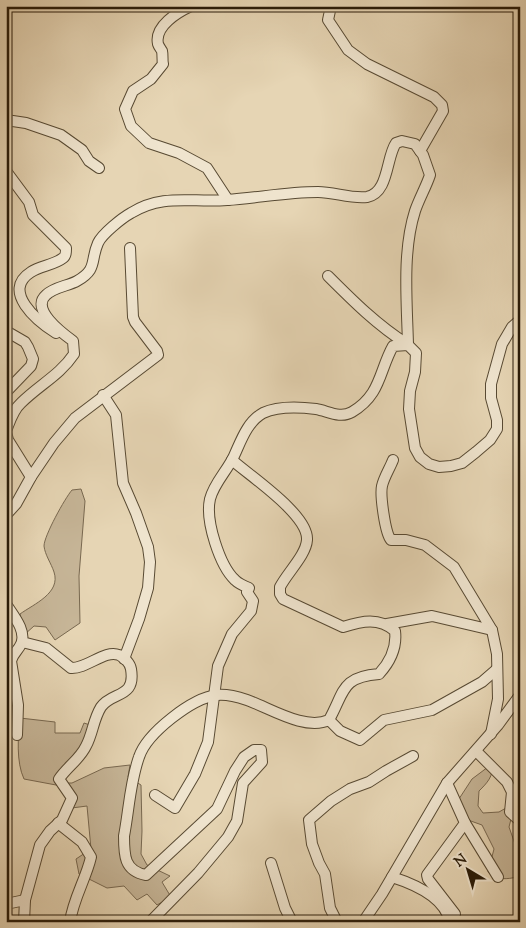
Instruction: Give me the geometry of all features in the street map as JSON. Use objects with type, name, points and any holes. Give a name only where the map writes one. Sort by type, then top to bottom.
[{"type":"street","points":[[192,6],[182,10],[165,24],[160,31],[158,43],[162,52],[163,64],[151,79],[134,91],[125,109],[131,126],[148,143],[179,152],[207,168],[228,200]]},
{"type":"street","points":[[331,6],[328,20],[348,50],[367,64],[434,97],[442,105],[443,111],[420,151]]},
{"type":"street","points":[[6,120],[26,123],[61,135],[82,150],[89,161],[99,168]]},
{"type":"street","points":[[31,477],[8,440],[6,431],[12,416],[20,404],[56,376],[74,354],[73,341],[45,314],[41,307],[41,301],[46,294],[76,281],[90,272],[98,241],[131,213],[154,202],[175,199],[228,200],[320,192],[368,197],[378,191],[385,178],[390,162],[390,150],[396,143],[402,141],[415,144],[428,166],[430,175],[415,211],[407,261],[408,345]]},
{"type":"street","points":[[6,171],[29,202],[32,215],[66,248],[66,254],[63,259],[31,272],[22,280],[18,289],[19,296],[43,323],[54,332],[66,336]]},
{"type":"street","points":[[6,515],[16,504],[31,477],[75,418],[158,355],[133,317],[130,248]]},
{"type":"street","points":[[328,276],[372,319],[416,353],[409,409],[415,448],[420,457],[429,464],[439,467],[462,463],[490,440],[497,429],[497,420],[491,398],[491,384],[502,344],[512,327],[520,320]]},
{"type":"street","points":[[6,331],[25,342],[33,359],[31,366],[6,392]]},
{"type":"street","points":[[156,795],[173,807],[176,808],[178,806],[208,742],[218,666],[232,634],[251,611],[253,601],[248,592],[249,588],[238,583],[230,574],[216,544],[209,520],[210,499],[214,489],[232,460],[248,426],[265,412],[274,410],[294,408],[318,409],[340,415],[353,412],[371,396],[377,387],[393,346],[408,345]]},
{"type":"street","points":[[103,395],[116,415],[123,483],[148,547],[150,562],[148,588],[124,659]]},
{"type":"street","points":[[232,460],[290,508],[305,529],[307,540],[304,551],[280,587],[280,594],[283,599],[343,627],[364,621],[387,624],[432,616],[492,630]]},
{"type":"street","points":[[393,460],[382,486],[382,504],[387,536],[390,540],[406,540],[425,545],[454,566],[492,630],[497,654],[498,699],[491,734]]},
{"type":"street","points":[[6,604],[23,634],[22,642],[13,654],[11,661],[18,704],[17,736]]},
{"type":"street","points":[[150,922],[198,873],[228,837],[237,821],[243,783],[262,762],[261,750],[254,750],[244,757],[235,771],[217,809],[146,875],[136,873],[128,865],[124,849],[124,836],[139,756],[150,737],[194,703],[213,696],[230,695],[308,723],[321,724],[329,720],[344,688],[353,680],[364,675],[379,674],[388,665],[396,640],[395,631],[387,624]]},
{"type":"street","points":[[22,642],[46,648],[71,668],[116,654],[130,665],[132,679],[130,686],[103,704],[94,718],[86,746],[59,779],[72,798],[66,813],[40,845],[25,900],[24,922]]},
{"type":"street","points":[[329,720],[340,731],[360,740],[384,720],[432,710],[482,682],[497,669]]},
{"type":"street","points":[[363,922],[447,784],[491,734],[520,695]]},
{"type":"street","points":[[476,751],[507,782],[512,792],[510,812],[520,821]]},
{"type":"street","points":[[337,922],[330,908],[324,874],[312,844],[309,820],[331,801],[350,789],[369,782],[413,756]]},
{"type":"street","points":[[447,784],[465,823],[498,877]]},
{"type":"street","points":[[58,823],[82,842],[92,857],[72,909],[70,922]]},
{"type":"street","points":[[452,918],[427,875],[465,823]]},
{"type":"street","points":[[271,863],[285,908],[292,922]]},
{"type":"street","points":[[392,877],[424,890],[440,903],[452,918]]},
{"type":"street","points":[[6,904],[25,900]]},
{"type":"shaded area","points":[[81,489],[85,501],[79,576],[80,623],[55,640],[46,627],[34,626],[24,635],[20,614],[39,602],[54,586],[54,572],[44,546],[47,534],[72,490]]},
{"type":"shaded area","points":[[20,718],[55,722],[55,733],[80,733],[84,723],[90,725],[84,747],[61,783],[72,783],[104,768],[130,765],[128,777],[141,785],[141,854],[147,865],[170,876],[162,882],[171,897],[157,905],[147,894],[137,900],[124,886],[107,888],[79,874],[76,859],[91,849],[87,806],[64,809],[67,793],[56,785],[24,779],[19,757]]},
{"type":"shaded area","points":[[492,764],[491,776],[479,791],[478,806],[483,813],[499,812],[506,808],[511,819],[509,827],[515,844],[520,842],[520,873],[518,877],[499,878],[488,872],[494,849],[482,825],[468,820],[455,805],[472,779]]}]
